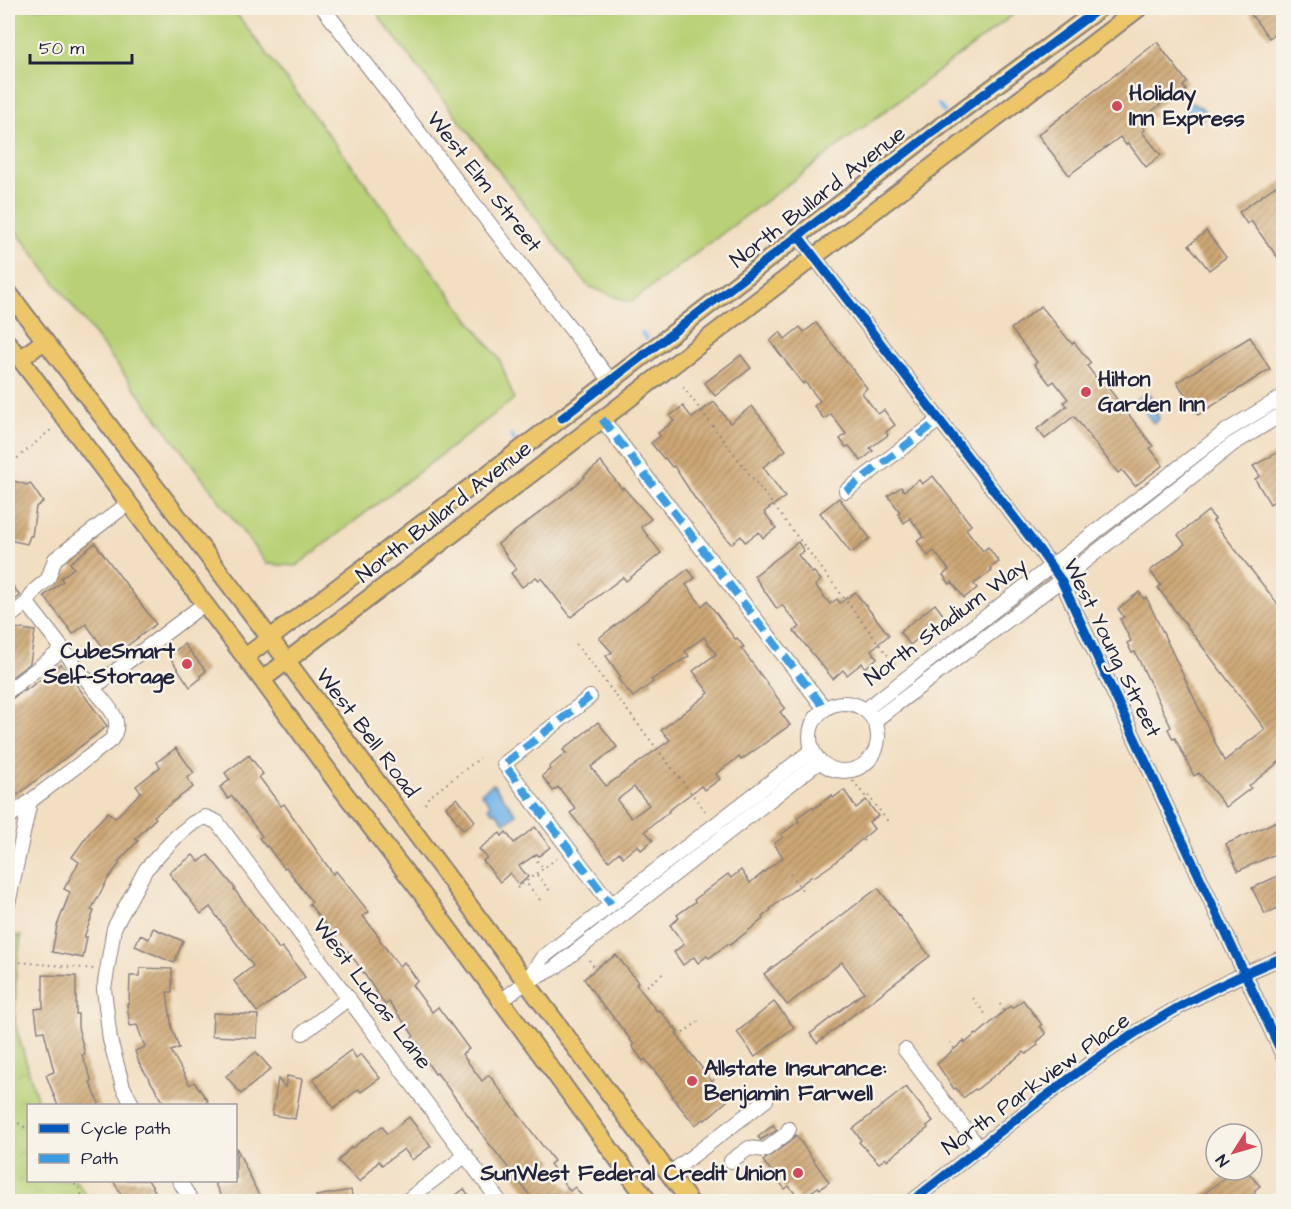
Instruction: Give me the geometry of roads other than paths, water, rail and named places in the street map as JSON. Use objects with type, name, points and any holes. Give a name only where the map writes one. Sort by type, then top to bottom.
[{"type":"main road","name":"North Bullard Avenue","points":[[244,657],[611,381],[942,125],[1100,8]]},
{"type":"main road","name":"North Bullard Avenue","points":[[262,680],[1139,8]]},
{"type":"main road","name":"West Bell Road","points":[[8,292],[269,637],[690,1202]]},
{"type":"main road","points":[[20,359],[44,341]]},
{"type":"main road","points":[[8,343],[439,916],[649,1202]]},
{"type":"street","name":"West Elm Street","points":[[323,8],[611,381]]},
{"type":"street","name":"West Young Street","points":[[799,237],[1060,580],[1284,1058]]},
{"type":"street","name":"North Stadium Way","points":[[865,710],[1226,431],[1284,396]]},
{"type":"street","name":"North Stadium Way","points":[[874,722],[1233,444],[1284,413]]},
{"type":"street","points":[[602,419],[825,708],[815,718],[811,728],[816,755]]},
{"type":"street","points":[[846,491],[939,420]]},
{"type":"street","points":[[8,618],[27,603],[35,590],[48,579],[55,559],[129,503]]},
{"type":"street","points":[[8,818],[111,740],[118,724],[115,716],[27,603]]},
{"type":"street","points":[[93,688],[204,604]]},
{"type":"street","points":[[8,691],[63,649]]},
{"type":"street","points":[[590,697],[504,764],[611,904]]},
{"type":"street","name":"North Stadium Way","points":[[816,755],[835,769],[844,771],[860,766],[874,753],[877,742],[874,722],[865,710],[855,704],[844,702],[825,708]]},
{"type":"street","points":[[500,1002],[526,982],[553,969],[816,755]]},
{"type":"street","points":[[526,982],[542,958],[611,904],[816,755]]},
{"type":"street","points":[[8,904],[30,801]]},
{"type":"street","name":"West Lucas Lane","points":[[132,1104],[123,1087],[110,1040],[104,989],[114,928],[147,869],[176,837],[193,823],[205,817],[217,822],[500,1202]]},
{"type":"street","name":"North Parkview Place","points":[[911,1202],[1100,1057],[1163,1017],[1245,973],[1284,957]]},
{"type":"street","points":[[303,1033],[349,998]]},
{"type":"street","points":[[905,1050],[980,1149]]},
{"type":"street","points":[[669,1173],[766,1100]]},
{"type":"street","points":[[731,1161],[749,1148],[765,1150],[789,1129]]},
{"type":"street","points":[[405,1202],[466,1155]]},
{"type":"street","points":[[180,1182],[192,1202]]},
{"type":"water","points":[[1187,101],[1208,113],[1201,120],[1184,110]]},
{"type":"water","points":[[1147,392],[1161,410],[1157,414],[1159,419],[1153,423],[1136,400]]},
{"type":"water","points":[[493,784],[516,814],[505,823],[495,811],[493,813],[488,807],[491,805],[481,793]]},
{"type":"waterway","points":[[939,105],[944,112]]},
{"type":"waterway","points":[[800,212],[805,218]]},
{"type":"waterway","points":[[642,333],[647,339]]},
{"type":"waterway","points":[[511,435],[515,441]]},
{"type":"place","name":"Holiday Inn Express","points":[[1117,106]]},
{"type":"place","name":"Hilton Garden Inn","points":[[1086,392]]},
{"type":"place","name":"CubeSmart Self-Storage","points":[[187,664]]},
{"type":"place","name":"Allstate Insurance: Benjamin Farwell","points":[[692,1081]]},
{"type":"place","name":"SunWest Federal Credit Union","points":[[798,1173]]}]
